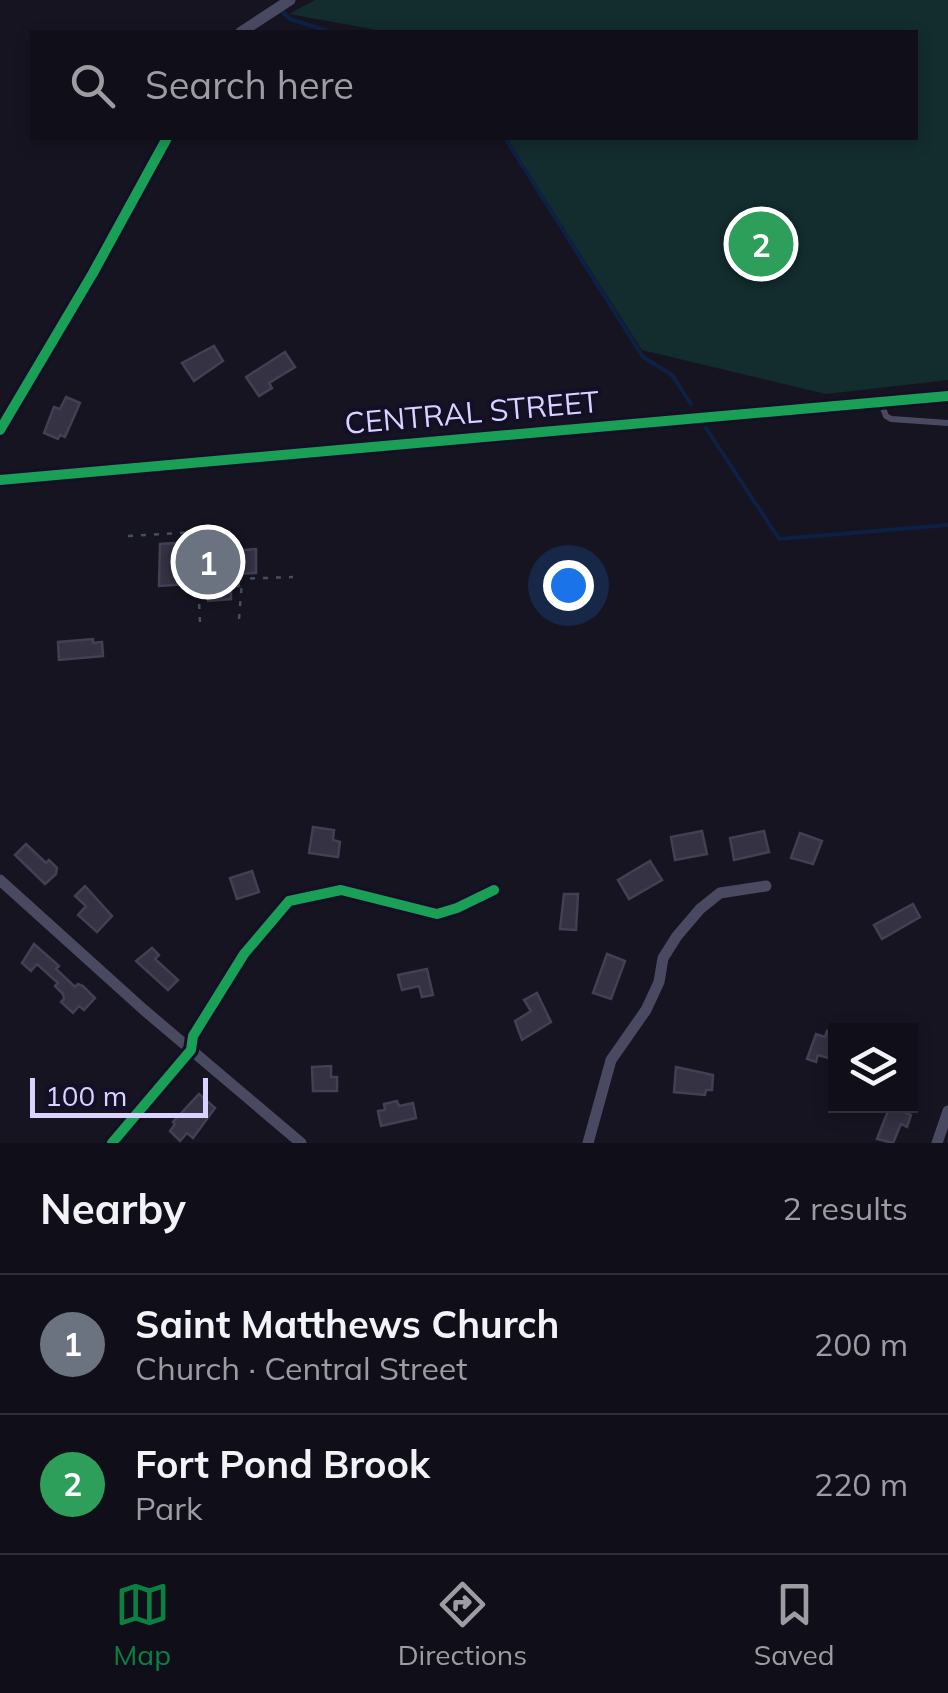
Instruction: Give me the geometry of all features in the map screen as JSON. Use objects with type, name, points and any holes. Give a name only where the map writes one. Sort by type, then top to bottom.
[{"type":"street","points":[[244,30],[288,1]]},
{"type":"street","points":[[0,430],[93,274],[166,140]]},
{"type":"street","name":"CENTRAL STREET","points":[[0,480],[948,396]]},
{"type":"street","points":[[0,880],[301,1143]]},
{"type":"street","points":[[588,1143],[611,1060],[646,1010],[659,982],[663,958],[677,936],[720,893],[766,886]]},
{"type":"street","points":[[112,1143],[191,1050],[193,1036],[244,954],[289,901],[341,890],[437,914],[494,890]]},
{"type":"street","points":[[937,1143],[948,1112]]},
{"type":"lane","points":[[880,402],[882,411],[891,419],[948,423]]},
{"type":"path","points":[[128,536],[196,532],[197,546]]},
{"type":"path","points":[[239,619],[240,579],[293,577]]},
{"type":"path","points":[[198,578],[200,623]]},
{"type":"green space","points":[[315,0],[948,0],[948,380],[826,394],[642,350],[507,140],[918,140],[918,30],[377,30],[289,14]]},
{"type":"building","points":[[214,346],[223,361],[194,381],[182,363]]},
{"type":"building","points":[[285,352],[295,367],[269,383],[272,388],[259,396],[246,377]]},
{"type":"building","points":[[66,397],[80,403],[65,437],[60,435],[58,439],[44,433],[54,407],[60,409]]},
{"type":"building","points":[[190,542],[190,547],[221,544],[223,552],[256,549],[256,573],[236,574],[239,586],[231,586],[231,599],[208,601],[205,583],[159,586],[160,544]]},
{"type":"building","points":[[93,639],[93,643],[102,642],[103,656],[59,660],[58,642]]},
{"type":"building","points":[[313,827],[334,830],[333,840],[340,842],[338,857],[309,853]]},
{"type":"building","points":[[702,831],[707,854],[675,860],[671,837]]},
{"type":"building","points":[[764,831],[769,852],[734,860],[730,838]]},
{"type":"building","points":[[800,833],[822,841],[813,864],[791,858]]},
{"type":"building","points":[[26,844],[57,868],[45,884],[15,855]]},
{"type":"building","points":[[650,861],[662,880],[629,899],[618,880]]},
{"type":"building","points":[[252,871],[259,892],[237,899],[230,878]]},
{"type":"building","points":[[85,886],[112,916],[97,932],[78,915],[86,906],[75,896]]},
{"type":"building","points":[[564,894],[578,894],[576,930],[560,929]]},
{"type":"building","points":[[913,904],[920,917],[882,939],[874,925]]},
{"type":"building","points":[[34,944],[75,987],[83,986],[95,998],[84,1010],[79,1006],[73,1013],[61,1002],[63,994],[55,986],[58,983],[37,964],[31,971],[22,963]]},
{"type":"building","points":[[152,948],[159,955],[155,959],[178,980],[168,990],[136,961]]},
{"type":"building","points":[[607,954],[625,961],[611,999],[593,993]]},
{"type":"building","points":[[427,969],[433,995],[422,997],[419,986],[402,990],[398,975]]},
{"type":"building","points":[[537,993],[551,1022],[522,1040],[515,1021],[531,1011],[524,1000]]},
{"type":"building","points":[[828,1031],[828,1058],[818,1055],[816,1062],[807,1059],[816,1034],[825,1037]]},
{"type":"building","points":[[331,1066],[331,1077],[337,1077],[337,1091],[313,1091],[312,1067]]},
{"type":"building","points":[[676,1067],[713,1075],[712,1090],[706,1090],[705,1095],[674,1092]]},
{"type":"building","points":[[199,1094],[215,1108],[193,1138],[187,1133],[180,1141],[170,1131],[173,1122]]},
{"type":"building","points":[[397,1101],[399,1106],[413,1103],[416,1118],[381,1126],[378,1111],[385,1110],[384,1104]]},
{"type":"building","points":[[887,1113],[911,1115],[907,1127],[901,1124],[893,1143],[877,1139]]},
{"type":"waterway","points":[[282,11],[290,19],[325,30]]},
{"type":"waterway","points":[[506,140],[643,357],[672,375],[691,404]]},
{"type":"waterway","points":[[706,428],[779,539],[948,525]]},
{"type":"cycle path","points":[[0,430],[166,140]]},
{"type":"cycle path","points":[[0,480],[948,396]]},
{"type":"cycle path","points":[[112,1143],[191,1050],[193,1036],[244,954],[289,901],[341,890],[437,914],[494,890]]},
{"type":"place","name":"Fort Pond Brook","points":[[761,244]]},
{"type":"place","name":"Saint Matthews Church","points":[[208,562]]}]
